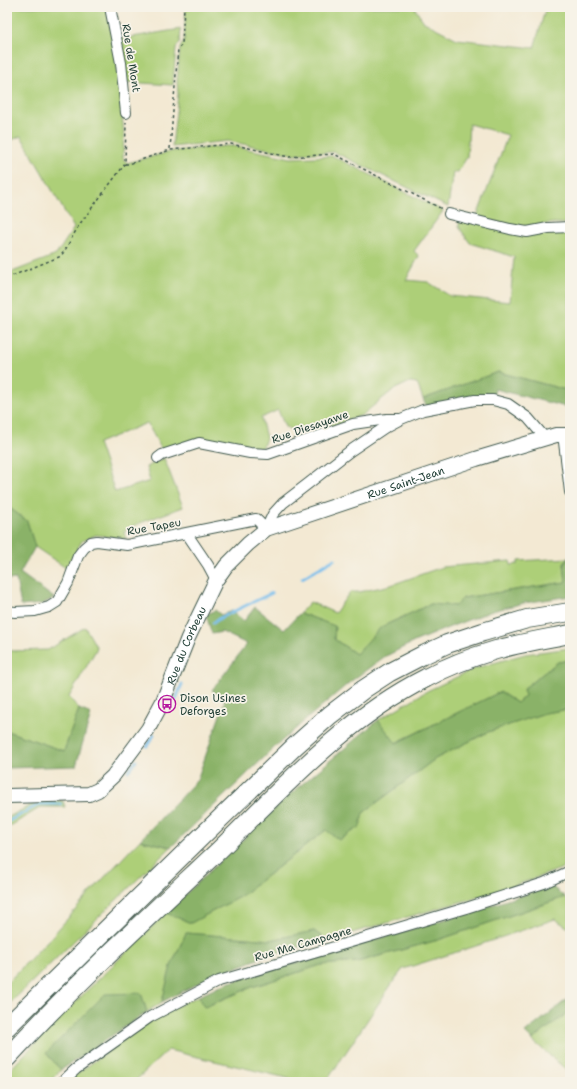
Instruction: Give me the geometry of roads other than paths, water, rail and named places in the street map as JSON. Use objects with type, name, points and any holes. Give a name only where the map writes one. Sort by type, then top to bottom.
[{"type":"highway","points":[[483,632],[529,609],[570,601]]},
{"type":"highway","points":[[7,1027],[295,746],[330,715],[364,689],[390,672],[447,644],[527,619],[570,612]]},
{"type":"highway","points":[[7,1058],[35,1028],[117,947],[301,770],[341,734],[371,710],[425,678],[458,663],[496,650],[570,634]]},
{"type":"street","name":"Rue de Mont","points":[[110,7],[121,63],[126,113]]},
{"type":"street","points":[[450,214],[503,228],[527,232],[548,228],[570,227]]},
{"type":"street","name":"Rue Diesayawe","points":[[266,529],[273,514],[283,503],[350,451],[384,428],[423,410],[475,400],[493,400],[508,404],[523,414],[546,439]]},
{"type":"street","name":"Rue Diesayawe","points":[[158,458],[162,455],[199,443],[250,453],[268,454],[353,424],[387,419],[401,419]]},
{"type":"street","points":[[567,434],[570,492]]},
{"type":"street","name":"Rue Saint-Jean","points":[[266,529],[423,476],[556,435],[567,434]]},
{"type":"street","name":"Rue Tapeu","points":[[7,611],[35,611],[49,607],[57,602],[68,583],[78,556],[91,542],[97,541],[127,545],[256,520],[266,529]]},
{"type":"street","name":"Rue du Corbeau","points":[[7,796],[89,794],[98,790],[113,776],[148,730],[163,701],[188,638],[216,580],[226,566],[248,544],[266,529]]},
{"type":"street","points":[[187,534],[208,565],[216,580]]},
{"type":"street","name":"Rue Ma Campagne","points":[[62,1082],[76,1069],[150,1017],[219,981],[466,908],[544,883],[570,871]]},
{"type":"waterway","points":[[302,578],[335,559]]},
{"type":"waterway","points":[[213,623],[220,618],[272,593]]},
{"type":"waterway","points":[[174,704],[182,684]]},
{"type":"waterway","points":[[147,746],[154,735]]},
{"type":"waterway","points":[[128,771],[136,761]]},
{"type":"waterway","points":[[7,822],[40,804],[61,804]]},
{"type":"place","name":"Dison Usines Deforges","points":[[167,704]]}]
